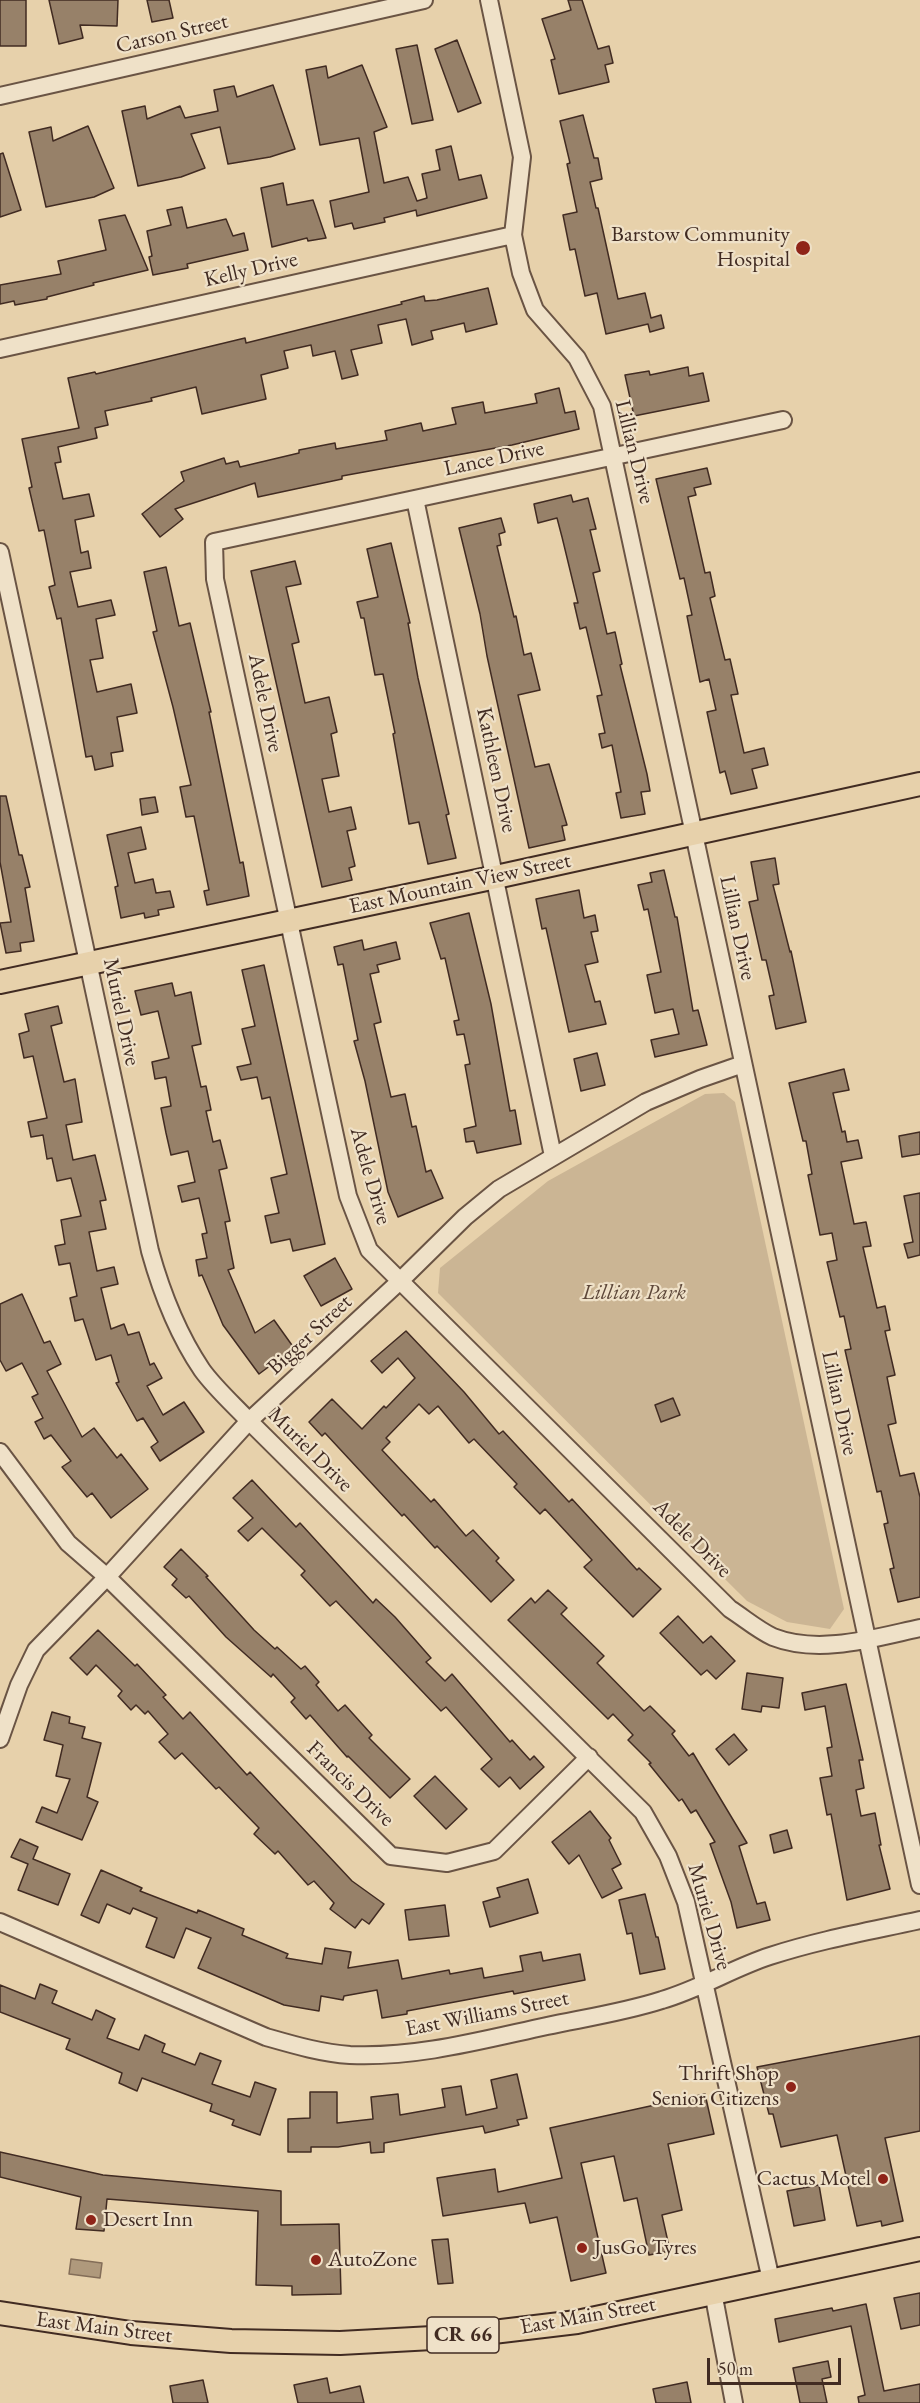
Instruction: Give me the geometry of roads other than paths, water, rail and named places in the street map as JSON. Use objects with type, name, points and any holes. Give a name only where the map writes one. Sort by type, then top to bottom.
[{"type":"main road","name":"East Mountain View Street","points":[[0,982],[920,784]]},
{"type":"main road","name":"East Main Street","points":[[0,2313],[131,2333],[231,2341],[340,2343],[451,2337],[567,2323],[920,2249]]},
{"type":"street","name":"Carson Street","points":[[0,96],[424,0]]},
{"type":"street","name":"Lillian Drive","points":[[489,0],[522,157],[513,235],[520,273],[536,310],[577,358],[602,406],[920,1885]]},
{"type":"street","name":"Kelly Drive","points":[[0,349],[513,235]]},
{"type":"street","name":"Lance Drive","points":[[214,542],[783,420]]},
{"type":"street","name":"Kathleen Drive","points":[[416,499],[554,1156]]},
{"type":"street","name":"Adele Drive","points":[[214,542],[215,579],[348,1196],[369,1250],[730,1609],[767,1633],[782,1639],[815,1646],[867,1639],[920,1628]]},
{"type":"street","name":"Muriel Drive","points":[[0,552],[87,963],[150,1251],[162,1295],[180,1333],[203,1371],[249,1422],[643,1812],[668,1856],[686,1902],[771,2280]]},
{"type":"street","name":"Bigger Street","points":[[0,1739],[19,1685],[36,1650],[107,1577],[249,1422],[465,1217],[499,1189],[646,1102],[742,1064]]},
{"type":"street","name":"Francis Drive","points":[[0,1452],[68,1543],[107,1577],[391,1856],[447,1863],[494,1851],[589,1757]]},
{"type":"street","name":"East Williams Street","points":[[0,1922],[266,2037],[310,2050],[349,2055],[387,2055],[437,2050],[661,2001],[704,1986],[740,1966],[772,1955],[812,1943],[920,1920]]},
{"type":"street","points":[[713,2292],[735,2403]]},
{"type":"place","name":"Barstow Community Hospital","points":[[803,248]]},
{"type":"place","name":"Thrift Shop Senior Citizens","points":[[791,2087]]},
{"type":"place","name":"Cactus Motel","points":[[883,2179]]},
{"type":"place","name":"Desert Inn","points":[[91,2220]]},
{"type":"place","name":"JusGo Tyres","points":[[582,2248]]},
{"type":"place","name":"AutoZone","points":[[316,2260]]},
{"type":"park label","name":"Lillian Park","points":[[634,1293]]}]
